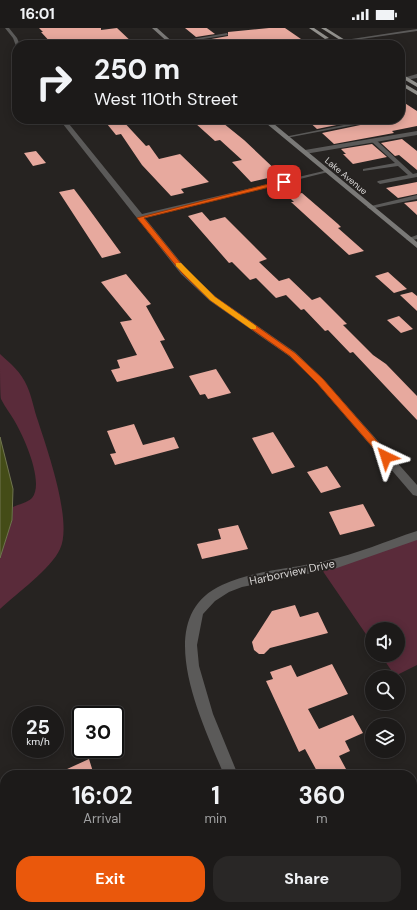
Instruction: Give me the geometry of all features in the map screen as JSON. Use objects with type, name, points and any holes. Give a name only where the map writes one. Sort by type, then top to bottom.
[{"type":"main road","points":[[311,28],[330,40]]},
{"type":"main road","points":[[323,28],[344,40]]},
{"type":"main road","points":[[406,78],[417,85]]},
{"type":"main road","points":[[405,86],[417,93]]},
{"type":"street","points":[[7,28],[16,40]]},
{"type":"street","points":[[154,28],[168,40]]},
{"type":"street","points":[[344,40],[417,30]]},
{"type":"street","points":[[406,78],[417,76]]},
{"type":"street","points":[[66,124],[184,272],[213,299],[292,354],[320,381],[417,492]]},
{"type":"street","name":"Lake Avenue","points":[[270,124],[417,246]]},
{"type":"street","points":[[305,152],[417,133]]},
{"type":"street","points":[[140,218],[326,171]]},
{"type":"street","name":"Harborview Drive","points":[[229,770],[198,688],[190,650],[193,629],[198,611],[211,598],[256,578],[324,566],[373,553],[417,535]]},
{"type":"lane","points":[[195,40],[227,34]]},
{"type":"lane","points":[[286,137],[357,124]]},
{"type":"lane","points":[[374,141],[398,164],[414,175]]},
{"type":"lane","points":[[365,170],[398,164]]},
{"type":"lane","points":[[380,182],[414,175]]},
{"type":"lane","points":[[370,207],[417,197]]},
{"type":"lane","points":[[409,239],[417,237]]},
{"type":"shaded area","points":[[0,354],[19,372],[29,390],[57,485],[61,504],[63,537],[56,557],[42,573],[0,609],[0,558],[12,520],[13,507],[32,498],[35,491],[36,481],[27,447],[18,427],[1,399]]},
{"type":"shaded area","points":[[0,437],[13,489],[12,520],[0,558]]},
{"type":"shaded area","points":[[417,535],[417,665],[405,671],[391,670],[386,662],[405,662],[405,622],[365,622],[365,633],[320,567]]},
{"type":"building","points":[[39,28],[101,28],[101,30],[117,28],[130,40],[48,40],[41,32],[43,32]]},
{"type":"building","points":[[185,28],[207,28],[215,34],[196,37]]},
{"type":"building","points":[[285,28],[301,39],[206,40],[228,36],[228,32]]},
{"type":"building","points":[[405,103],[417,111],[417,126],[392,131],[394,133],[334,144],[322,133],[365,124],[405,124]]},
{"type":"building","points":[[107,124],[126,124],[146,146],[149,145],[159,159],[180,154],[209,182],[181,189],[184,193],[171,196],[142,165],[121,134],[116,135]]},
{"type":"building","points":[[196,124],[224,124],[244,140],[281,175],[251,182],[232,162],[242,160],[220,140],[215,141]]},
{"type":"building","points":[[312,124],[341,124],[317,129]]},
{"type":"building","points":[[402,139],[417,151],[417,170],[399,155],[395,156],[381,143]]},
{"type":"building","points":[[372,144],[387,157],[353,164],[343,154],[346,154],[341,149]]},
{"type":"building","points":[[36,151],[46,163],[33,166],[24,153]]},
{"type":"building","points":[[417,182],[417,194],[398,198],[386,188]]},
{"type":"building","points":[[74,189],[121,253],[102,258],[59,192]]},
{"type":"building","points":[[302,193],[338,224],[341,227],[338,228],[364,251],[349,255],[291,202],[294,202],[288,196]]},
{"type":"building","points":[[417,201],[417,215],[404,203]]},
{"type":"building","points":[[202,212],[210,221],[225,217],[267,259],[259,262],[279,281],[289,278],[312,300],[320,297],[347,324],[343,325],[373,355],[386,364],[417,396],[417,420],[353,352],[350,353],[328,330],[325,331],[304,309],[301,310],[286,295],[276,298],[256,278],[250,280],[232,262],[229,263],[188,216]]},
{"type":"building","points":[[388,272],[407,289],[394,293],[375,276]]},
{"type":"building","points":[[126,274],[151,304],[146,306],[165,340],[160,341],[174,368],[117,382],[111,370],[120,368],[117,360],[137,355],[120,322],[132,320],[101,282]]},
{"type":"building","points":[[412,292],[417,296],[417,311],[400,295]]},
{"type":"building","points":[[399,316],[413,329],[401,333],[387,320]]},
{"type":"building","points":[[216,369],[231,393],[208,399],[205,394],[200,395],[189,376]]},
{"type":"building","points":[[134,424],[143,445],[174,437],[179,448],[115,465],[110,454],[116,453],[107,431]]},
{"type":"building","points":[[273,432],[295,467],[272,474],[252,438]]},
{"type":"building","points":[[327,466],[341,487],[321,493],[307,472]]},
{"type":"building","points":[[363,504],[375,526],[340,535],[329,512]]},
{"type":"building","points":[[238,525],[248,549],[202,559],[197,544],[221,539],[218,529]]},
{"type":"building","points":[[295,605],[300,617],[318,612],[328,633],[270,648],[264,654],[259,654],[254,650],[252,642],[272,611]]},
{"type":"building","points":[[332,664],[348,694],[308,709],[319,729],[353,715],[363,733],[345,741],[350,751],[339,756],[346,769],[316,770],[305,749],[299,752],[266,681],[273,679],[270,672],[291,665],[297,677]]},
{"type":"building","points":[[89,759],[92,770],[65,770]]},
{"type":"slow traffic","points":[[178,265],[213,299],[254,327]]},
{"type":"route","points":[[284,182],[140,218],[184,272],[213,299],[292,354],[320,381],[386,457]]}]
